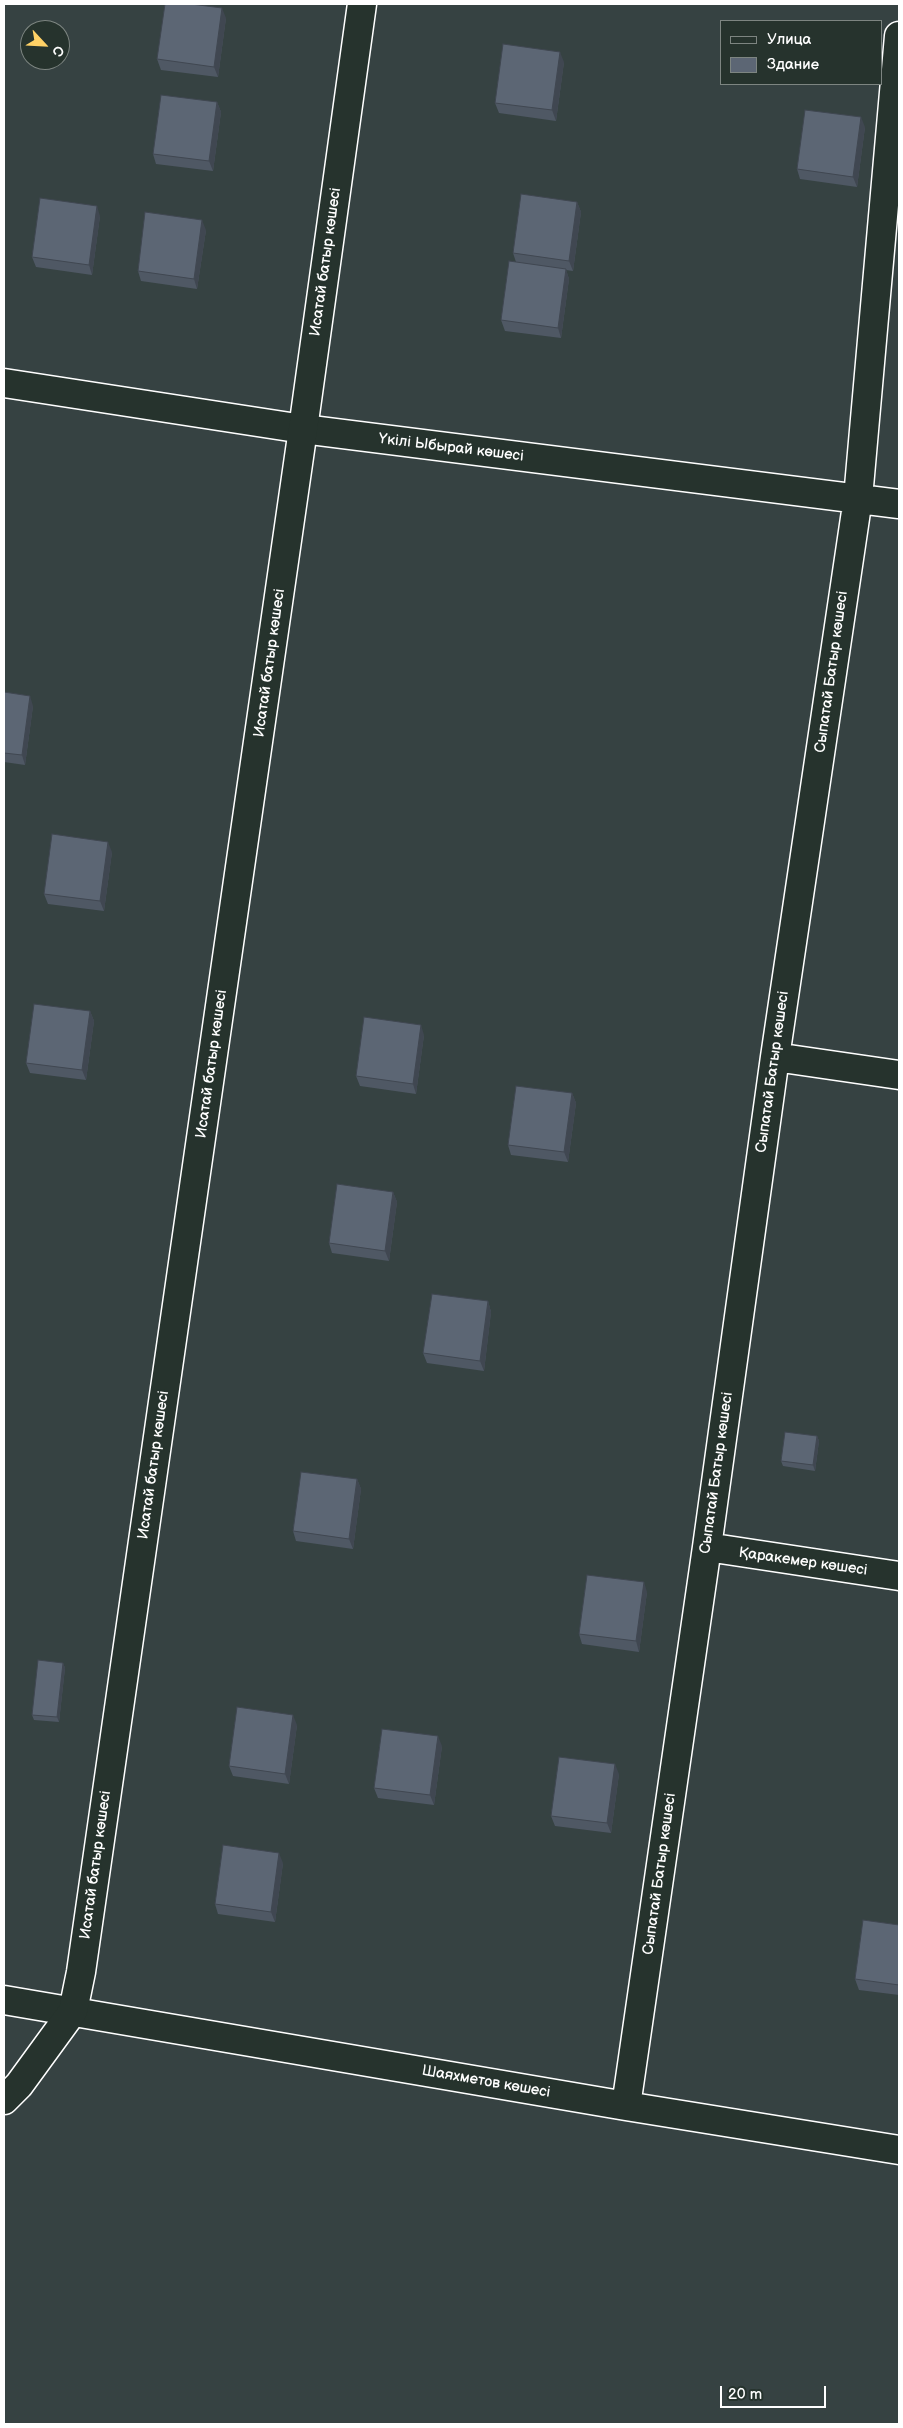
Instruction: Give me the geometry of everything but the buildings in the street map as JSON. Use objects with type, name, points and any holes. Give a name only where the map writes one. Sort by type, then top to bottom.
[{"type":"street","name":"Исатай батыр көшесі","points":[[4,2100],[19,2085],[73,2011],[83,1962],[303,429],[362,4]]},
{"type":"street","name":"Сыпатай Батыр көшесі","points":[[626,2106],[707,1547],[775,1057],[858,498],[899,36]]},
{"type":"street","name":"Үкілі Ыбырай көшесі","points":[[4,384],[303,429],[899,504]]},
{"type":"street","points":[[775,1057],[899,1075]]},
{"type":"street","name":"Қаракемер көшесі","points":[[707,1547],[899,1576]]},
{"type":"street","name":"Шаяхметов көшесі","points":[[4,2000],[626,2106],[899,2150]]}]
